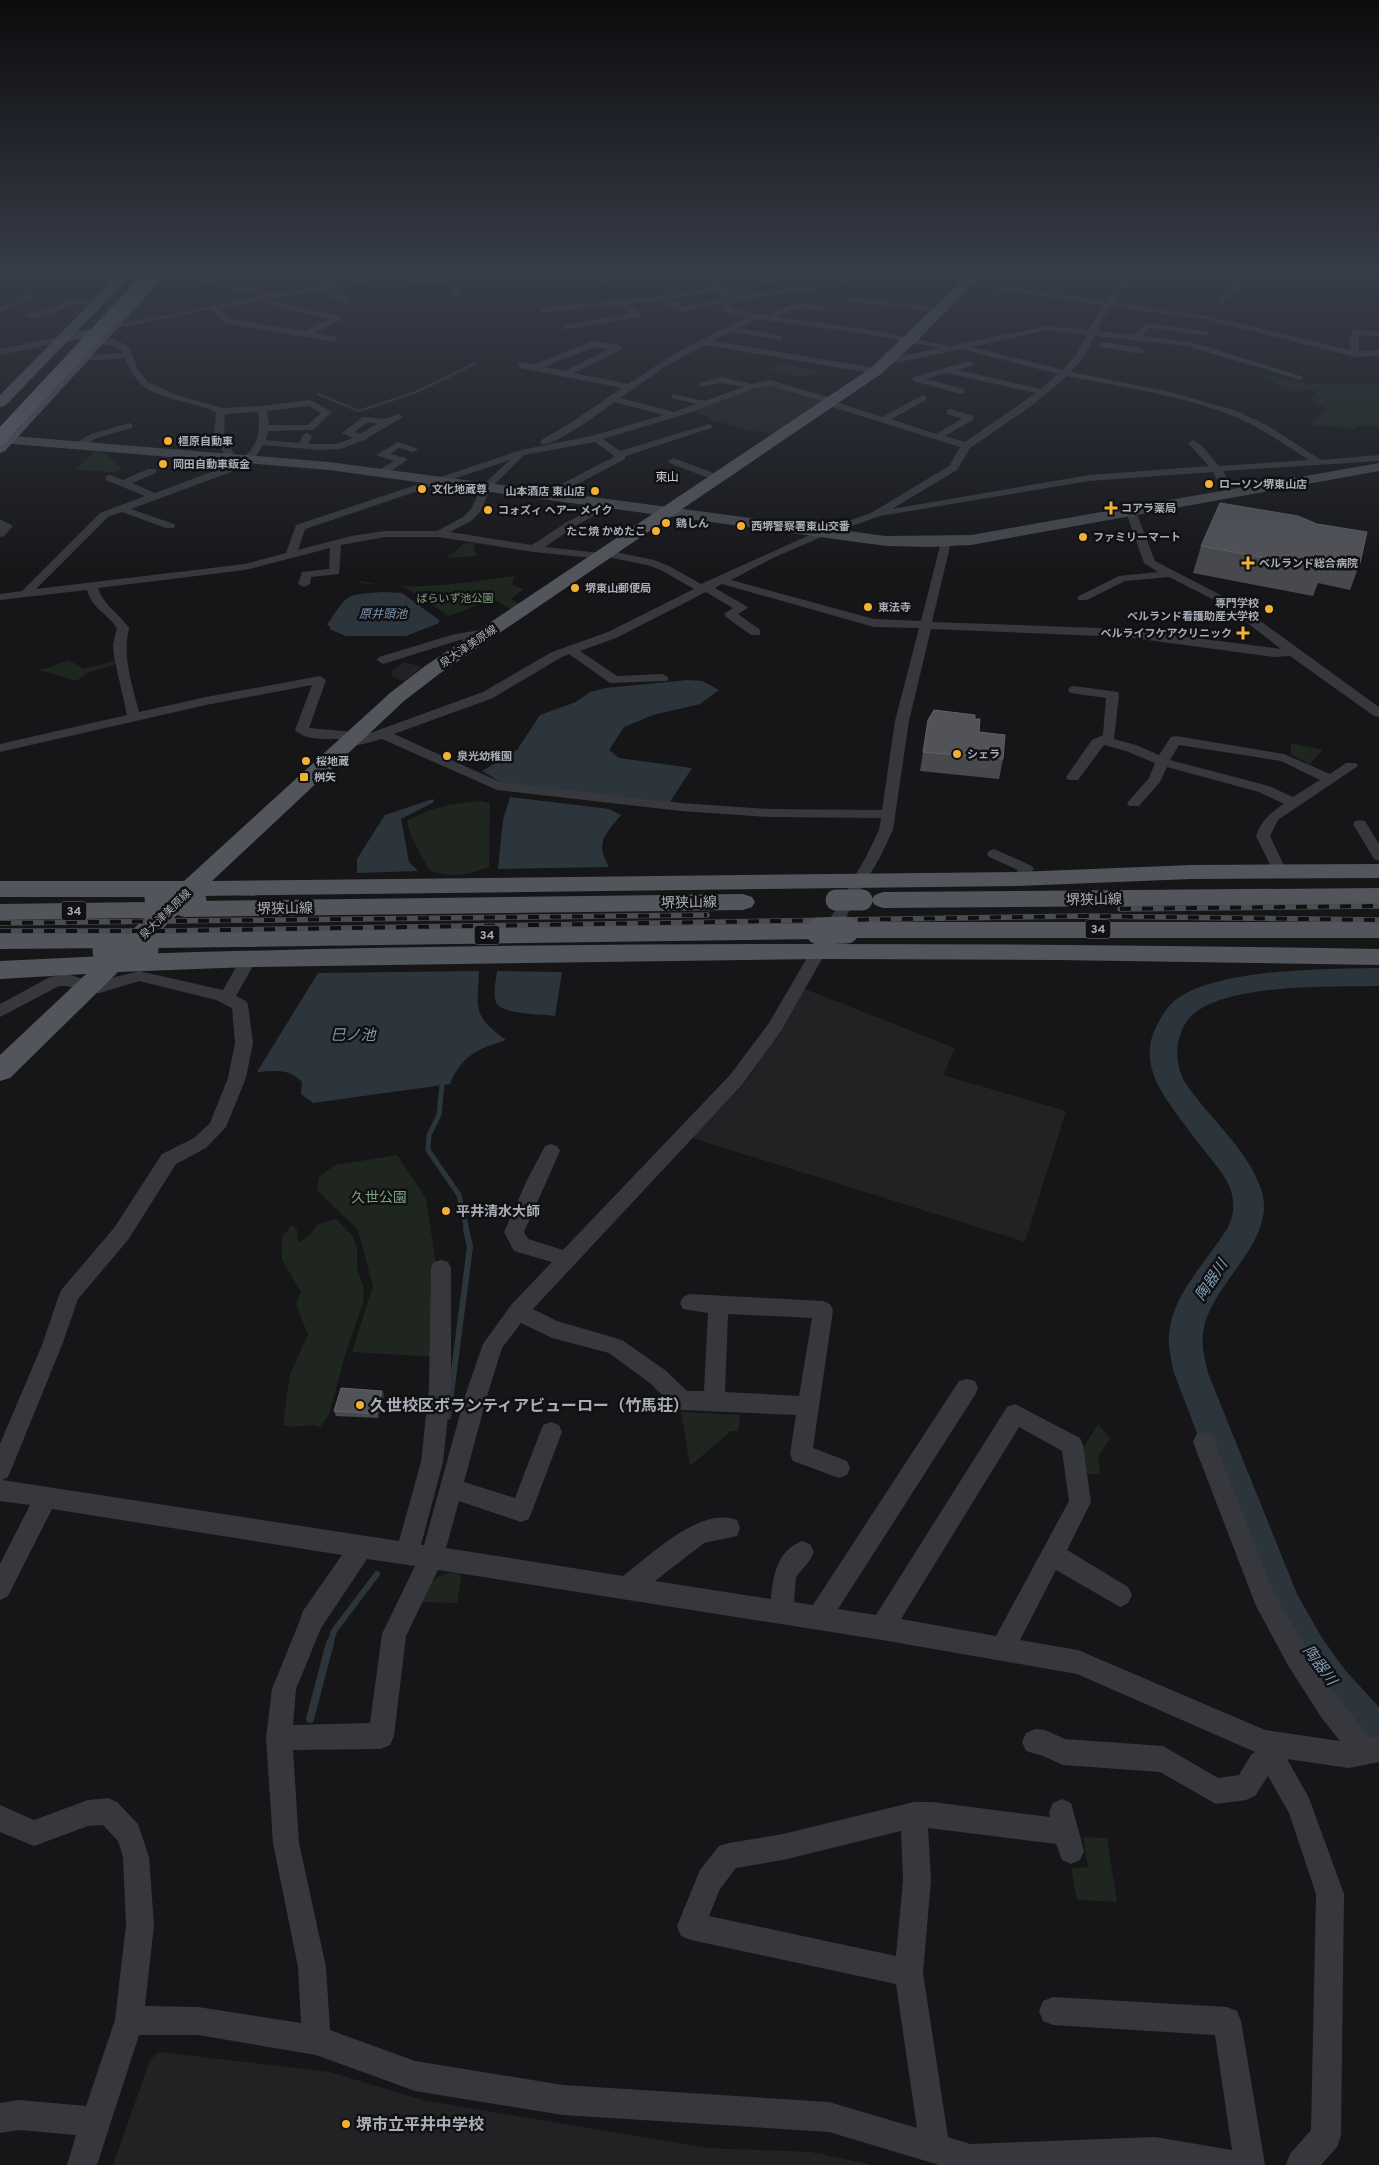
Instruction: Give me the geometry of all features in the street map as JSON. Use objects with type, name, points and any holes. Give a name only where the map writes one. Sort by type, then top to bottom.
[{"type":"highway","points":[[0,418],[42,374]]},
{"type":"highway","points":[[5,441],[66,374]]},
{"type":"main road","points":[[0,403],[29,374]]},
{"type":"main road","points":[[5,441],[69,374]]},
{"type":"main road","name":"泉大津美原線","points":[[0,1071],[90,986],[112,952],[190,899],[350,739],[397,697],[432,670],[872,374]]},
{"type":"main road","points":[[0,889],[190,899],[860,890],[1018,879],[1192,872],[1379,872]]},
{"type":"main road","name":"堺狭山線","points":[[0,912],[152,904],[190,899],[301,908],[836,900],[860,890],[1088,900],[1379,896]]},
{"type":"main road","points":[[0,898],[152,904]]},
{"type":"main road","name":"34","points":[[0,941],[112,952],[150,944],[317,938],[819,941],[846,930],[1379,930]]},
{"type":"main road","points":[[0,957],[112,952],[250,959],[819,941],[1058,952],[1379,957]]},
{"type":"main road","points":[[0,970],[112,952]]},
{"type":"street","points":[[138,374],[142,380],[164,395],[209,404],[221,410],[262,409],[310,404],[327,412],[310,428],[302,446]]},
{"type":"street","points":[[566,374],[629,388]]},
{"type":"street","points":[[439,534],[467,519],[476,510],[487,487],[524,452],[564,432],[648,374]]},
{"type":"street","points":[[933,374],[916,379],[961,391]]},
{"type":"street","points":[[964,374],[1042,392]]},
{"type":"street","points":[[875,515],[953,468],[966,446],[1042,392],[1064,374]]},
{"type":"street","points":[[1070,374],[1161,393],[1235,414],[1286,441],[1319,463]]},
{"type":"street","points":[[1290,374],[1300,377]]},
{"type":"street","points":[[945,387],[968,375]]},
{"type":"street","points":[[703,385],[715,379],[752,386]]},
{"type":"street","points":[[290,556],[297,530],[300,527],[524,452],[596,438],[705,404],[752,386],[770,383],[966,446]]},
{"type":"street","points":[[676,396],[705,404]]},
{"type":"street","points":[[883,420],[923,398]]},
{"type":"street","points":[[612,399],[673,414]]},
{"type":"street","points":[[24,594],[104,515],[249,460],[260,442],[265,428],[262,409]]},
{"type":"street","points":[[221,410],[219,435],[231,458]]},
{"type":"street","points":[[937,437],[970,418],[950,412]]},
{"type":"street","points":[[260,442],[302,446],[345,446],[361,438],[384,422],[398,417]]},
{"type":"street","points":[[361,438],[347,433],[366,419],[384,422]]},
{"type":"street","points":[[76,446],[94,436],[129,426]]},
{"type":"street","points":[[618,455],[709,427]]},
{"type":"street","points":[[265,428],[310,428]]},
{"type":"street","points":[[564,498],[567,486],[622,457],[596,438]]},
{"type":"street","points":[[5,441],[330,466],[820,534],[896,542],[971,540],[1379,467]]},
{"type":"street","points":[[1192,443],[1203,451],[1225,482],[1230,494]]},
{"type":"street","points":[[381,473],[402,460],[381,455],[398,445],[413,449]]},
{"type":"street","points":[[0,748],[206,701],[320,680],[302,730],[313,734],[364,740],[488,695],[556,655],[612,635],[703,588],[820,534],[875,515],[1089,478],[1167,471],[1379,458]]},
{"type":"street","points":[[673,461],[718,478]]},
{"type":"street","points":[[124,483],[152,471]]},
{"type":"street","points":[[110,478],[154,496]]},
{"type":"street","points":[[534,549],[572,524],[608,504]]},
{"type":"street","points":[[120,508],[170,526]]},
{"type":"street","points":[[1130,512],[1150,563],[1230,604],[1293,652],[1379,713]]},
{"type":"street","points":[[0,522],[8,526],[0,534]]},
{"type":"street","points":[[0,597],[245,567],[336,543],[385,534],[439,534],[534,549],[604,555],[650,562],[742,608],[730,614],[755,632]]},
{"type":"street","points":[[279,1738],[381,1736],[394,1634],[432,1558],[450,1488],[492,1344],[518,1311],[736,1080],[776,1027],[819,941],[860,890],[886,830],[902,721],[946,542]]},
{"type":"street","points":[[304,584],[306,574],[335,572],[336,543]]},
{"type":"street","points":[[1083,598],[1123,578],[1171,574]]},
{"type":"street","points":[[720,580],[741,588],[874,623],[1125,633],[1181,638],[1274,653],[1293,652]]},
{"type":"street","points":[[92,586],[96,601],[115,617],[123,628],[119,644],[120,657],[134,718]]},
{"type":"street","points":[[383,660],[459,637],[487,633]]},
{"type":"street","points":[[571,650],[614,680],[662,678]]},
{"type":"street","points":[[1073,777],[1097,743],[1109,737],[1113,695],[1074,690]]},
{"type":"street","points":[[383,734],[496,786],[680,807],[769,813],[889,814]]},
{"type":"street","points":[[1103,740],[1131,748],[1163,762],[1250,784],[1294,804]]},
{"type":"street","points":[[1134,803],[1155,779],[1176,740],[1284,758],[1330,779]]},
{"type":"street","points":[[1280,872],[1263,836],[1272,817],[1350,766]]},
{"type":"street","points":[[1360,824],[1379,856]]},
{"type":"street","points":[[994,854],[1027,869],[1018,879]]},
{"type":"street","points":[[227,998],[250,959]]},
{"type":"street","points":[[0,1011],[56,981],[67,980],[100,987],[139,976],[222,995],[240,1005],[244,1043],[237,1078],[217,1127],[200,1143],[170,1159],[121,1234],[69,1295],[52,1346],[0,1470]]},
{"type":"street","points":[[551,1151],[540,1169],[538,1179],[514,1232],[521,1245],[567,1260]]},
{"type":"street","points":[[407,1554],[432,1462],[440,1388],[442,1268]]},
{"type":"street","points":[[690,1303],[823,1310],[801,1454],[839,1468]]},
{"type":"street","points":[[714,1402],[718,1305]]},
{"type":"street","points":[[518,1311],[552,1329],[615,1346],[658,1377],[682,1400],[809,1406]]},
{"type":"street","points":[[818,1619],[968,1388]]},
{"type":"street","points":[[882,1628],[1014,1414],[1072,1445],[1080,1502],[1002,1649]]},
{"type":"street","points":[[450,1488],[521,1511],[551,1432]]},
{"type":"street","points":[[1204,1442],[1264,1598],[1298,1658],[1330,1708],[1371,1751]]},
{"type":"street","points":[[0,1490],[882,1628],[1078,1662],[1269,1752],[1349,1755],[1371,1751]]},
{"type":"street","points":[[0,1588],[46,1498]]},
{"type":"street","points":[[626,1588],[699,1533],[729,1528]]},
{"type":"street","points":[[316,2040],[312,1967],[286,1843],[279,1738],[284,1689],[312,1620],[361,1547]]},
{"type":"street","points":[[781,1613],[785,1574],[802,1552]]},
{"type":"street","points":[[1053,1555],[1120,1595]]},
{"type":"street","points":[[1035,1742],[1045,1743],[1063,1752],[1163,1759],[1216,1791],[1246,1787],[1269,1752]]},
{"type":"street","points":[[1269,1752],[1300,1807],[1330,1894],[1326,2136],[1301,2165]]},
{"type":"street","points":[[0,1818],[34,1833],[88,1813],[108,1811],[129,1833],[136,1857],[140,1926],[129,2020],[82,2165]]},
{"type":"street","points":[[914,1815],[917,1880],[909,1973],[935,2149]]},
{"type":"street","points":[[909,1973],[691,1926],[710,1880],[729,1856],[783,1847],[914,1815],[932,1815],[1067,1832]]},
{"type":"street","points":[[1053,2011],[1227,2021],[1250,2165]]},
{"type":"street","points":[[129,2020],[198,2021],[316,2040],[415,2076],[563,2100],[829,2117],[970,2159],[1155,2152],[1232,2165]]},
{"type":"street","points":[[0,2118],[19,2115],[96,2122]]},
{"type":"shaded area","points":[[766,385],[825,402],[779,434],[747,430],[715,421],[692,410],[753,387]]},
{"type":"shaded area","points":[[404,662],[422,667],[405,681],[393,677],[391,671]]},
{"type":"shaded area","points":[[805,989],[955,1048],[943,1075],[1066,1111],[1025,1242],[692,1138],[747,1081]]},
{"type":"shaded area","name":"堺市立平井中学校","points":[[159,2052],[330,2072],[423,2100],[707,2148],[811,2152],[873,2165],[113,2165],[150,2060]]},
{"type":"green space","points":[[788,374],[819,374],[803,377]]},
{"type":"green space","points":[[1263,374],[1302,383],[1379,385],[1379,426],[1357,426],[1353,429],[1322,425],[1311,426],[1315,418],[1326,412],[1324,407],[1309,400],[1316,395],[1314,389],[1297,392],[1286,390],[1262,378]]},
{"type":"green space","points":[[95,451],[104,452],[122,470],[113,472],[75,470]]},
{"type":"green space","points":[[465,543],[473,543],[476,556],[446,558]]},
{"type":"green space","name":"ばらいず池公園","points":[[514,576],[512,585],[524,589],[511,599],[520,605],[512,610],[493,599],[449,616],[405,587],[358,583],[361,581],[397,586],[417,586]]},
{"type":"green space","points":[[69,660],[83,669],[114,661],[115,665],[89,672],[76,681],[39,670]]},
{"type":"green space","points":[[1291,743],[1323,750],[1310,764],[1291,755]]},
{"type":"green space","points":[[480,801],[490,803],[489,867],[459,875],[429,870],[411,836],[407,821],[442,806]]},
{"type":"green space","name":"久世公園","points":[[397,1155],[426,1198],[437,1272],[435,1357],[352,1352],[373,1286],[358,1230],[317,1190],[319,1177],[335,1165]]},
{"type":"green space","points":[[336,1219],[353,1237],[357,1249],[357,1269],[364,1288],[363,1303],[346,1352],[329,1414],[320,1427],[311,1425],[292,1427],[283,1425],[290,1374],[308,1335],[296,1304],[301,1292],[282,1260],[282,1237],[292,1225],[297,1230],[298,1243],[311,1234],[318,1224]]},
{"type":"green space","points":[[681,1412],[740,1415],[738,1431],[731,1431],[690,1466]]},
{"type":"green space","points":[[1098,1424],[1110,1438],[1098,1457],[1100,1474],[1087,1474],[1083,1448]]},
{"type":"green space","points":[[458,1572],[461,1578],[457,1603],[421,1602],[434,1580],[449,1573]]},
{"type":"green space","points":[[1083,1837],[1107,1838],[1117,1902],[1077,1900],[1071,1868],[1088,1867]]},
{"type":"water","name":"原井頭池","points":[[383,592],[402,593],[439,620],[439,623],[406,636],[346,636],[329,629],[331,627],[327,625],[344,601],[354,595]]},
{"type":"water","points":[[688,680],[702,681],[719,690],[700,704],[653,715],[624,727],[609,750],[619,758],[692,768],[670,802],[502,783],[482,771],[517,750],[540,715],[576,702],[590,692],[606,688]]},
{"type":"water","points":[[510,797],[609,809],[621,815],[603,840],[603,852],[609,867],[498,869],[503,820]]},
{"type":"water","points":[[433,799],[434,802],[401,819],[409,862],[418,871],[357,873],[357,859],[385,815]]},
{"type":"water","name":"巳ノ池","points":[[479,971],[479,1011],[488,1025],[506,1040],[472,1054],[460,1066],[450,1084],[313,1103],[301,1094],[302,1082],[292,1074],[281,1071],[257,1072],[318,973]]},
{"type":"water","points":[[497,971],[562,972],[555,1016],[513,1012],[499,1006],[495,995]]},
{"type":"building","points":[[1220,503],[1298,516],[1317,524],[1367,532],[1360,563],[1326,556],[1323,569],[1201,546]]},
{"type":"building","points":[[934,710],[975,715],[975,719],[980,719],[979,732],[1005,735],[1003,759],[923,752],[928,720]]},
{"type":"building","name":"久世校区ボランティアビューロー（竹馬荘）","points":[[341,1388],[382,1391],[377,1414],[334,1411]]},
{"type":"waterway","points":[[318,394],[359,411],[416,392],[453,374]]},
{"type":"waterway","name":"陶器川","points":[[1379,977],[1276,981],[1221,990],[1199,998],[1183,1008],[1176,1016],[1167,1033],[1163,1052],[1164,1065],[1171,1084],[1240,1175],[1249,1204],[1247,1219],[1241,1234],[1198,1298],[1190,1315],[1186,1331],[1186,1341],[1191,1373],[1283,1607],[1308,1652],[1331,1684],[1379,1738]]},
{"type":"waterway","points":[[442,1085],[439,1115],[429,1135],[428,1150],[459,1195],[467,1231]]},
{"type":"waterway","points":[[448,1417],[470,1247],[466,1229]]},
{"type":"waterway","points":[[330,1644],[334,1631],[377,1574]]},
{"type":"waterway","points":[[310,1719],[330,1643]]},
{"type":"railway","points":[[1120,909],[1379,906]]},
{"type":"railway","points":[[0,923],[707,915]]},
{"type":"railway","points":[[0,931],[163,931],[1084,916],[1379,920]]},
{"type":"place","name":"橿原自動車","points":[[168,441]]},
{"type":"place","name":"岡田自動車鈑金","points":[[163,464]]},
{"type":"place","name":"ローソン堺東山店","points":[[1209,484]]},
{"type":"place","name":"文化地蔵尊","points":[[422,489]]},
{"type":"place","name":"山本酒店 東山店","points":[[595,491]]},
{"type":"place","name":"コアラ薬局","points":[[1111,508]]},
{"type":"place","name":"コォズィ ヘアー メイク","points":[[488,510]]},
{"type":"place","name":"鶏しん","points":[[666,523]]},
{"type":"place","name":"西堺警察署東山交番","points":[[741,526]]},
{"type":"place","name":"たこ焼 かめたこ","points":[[656,531]]},
{"type":"place","name":"ファミリーマート","points":[[1083,537]]},
{"type":"place","name":"ベルランド総合病院","points":[[1248,563]]},
{"type":"place","name":"堺東山郵便局","points":[[575,588]]},
{"type":"place","name":"東法寺","points":[[868,607]]},
{"type":"place","name":"専門学校 ベルランド看護助産大学校","points":[[1269,609]]},
{"type":"place","name":"ベルライフケアクリニック","points":[[1243,633]]},
{"type":"place","name":"シェラ","points":[[957,754]]},
{"type":"place","name":"泉光幼稚園","points":[[447,756]]},
{"type":"place","name":"桜地蔵","points":[[306,761]]},
{"type":"place","name":"桝矢","points":[[304,777]]},
{"type":"place","name":"平井清水大師","points":[[446,1211]]},
{"type":"place","name":"久世校区ボランティアビューロー（竹馬荘）","points":[[360,1405]]},
{"type":"place","name":"堺市立平井中学校","points":[[346,2124]]},
{"type":"district","name":"東山","points":[[667,477]]}]
